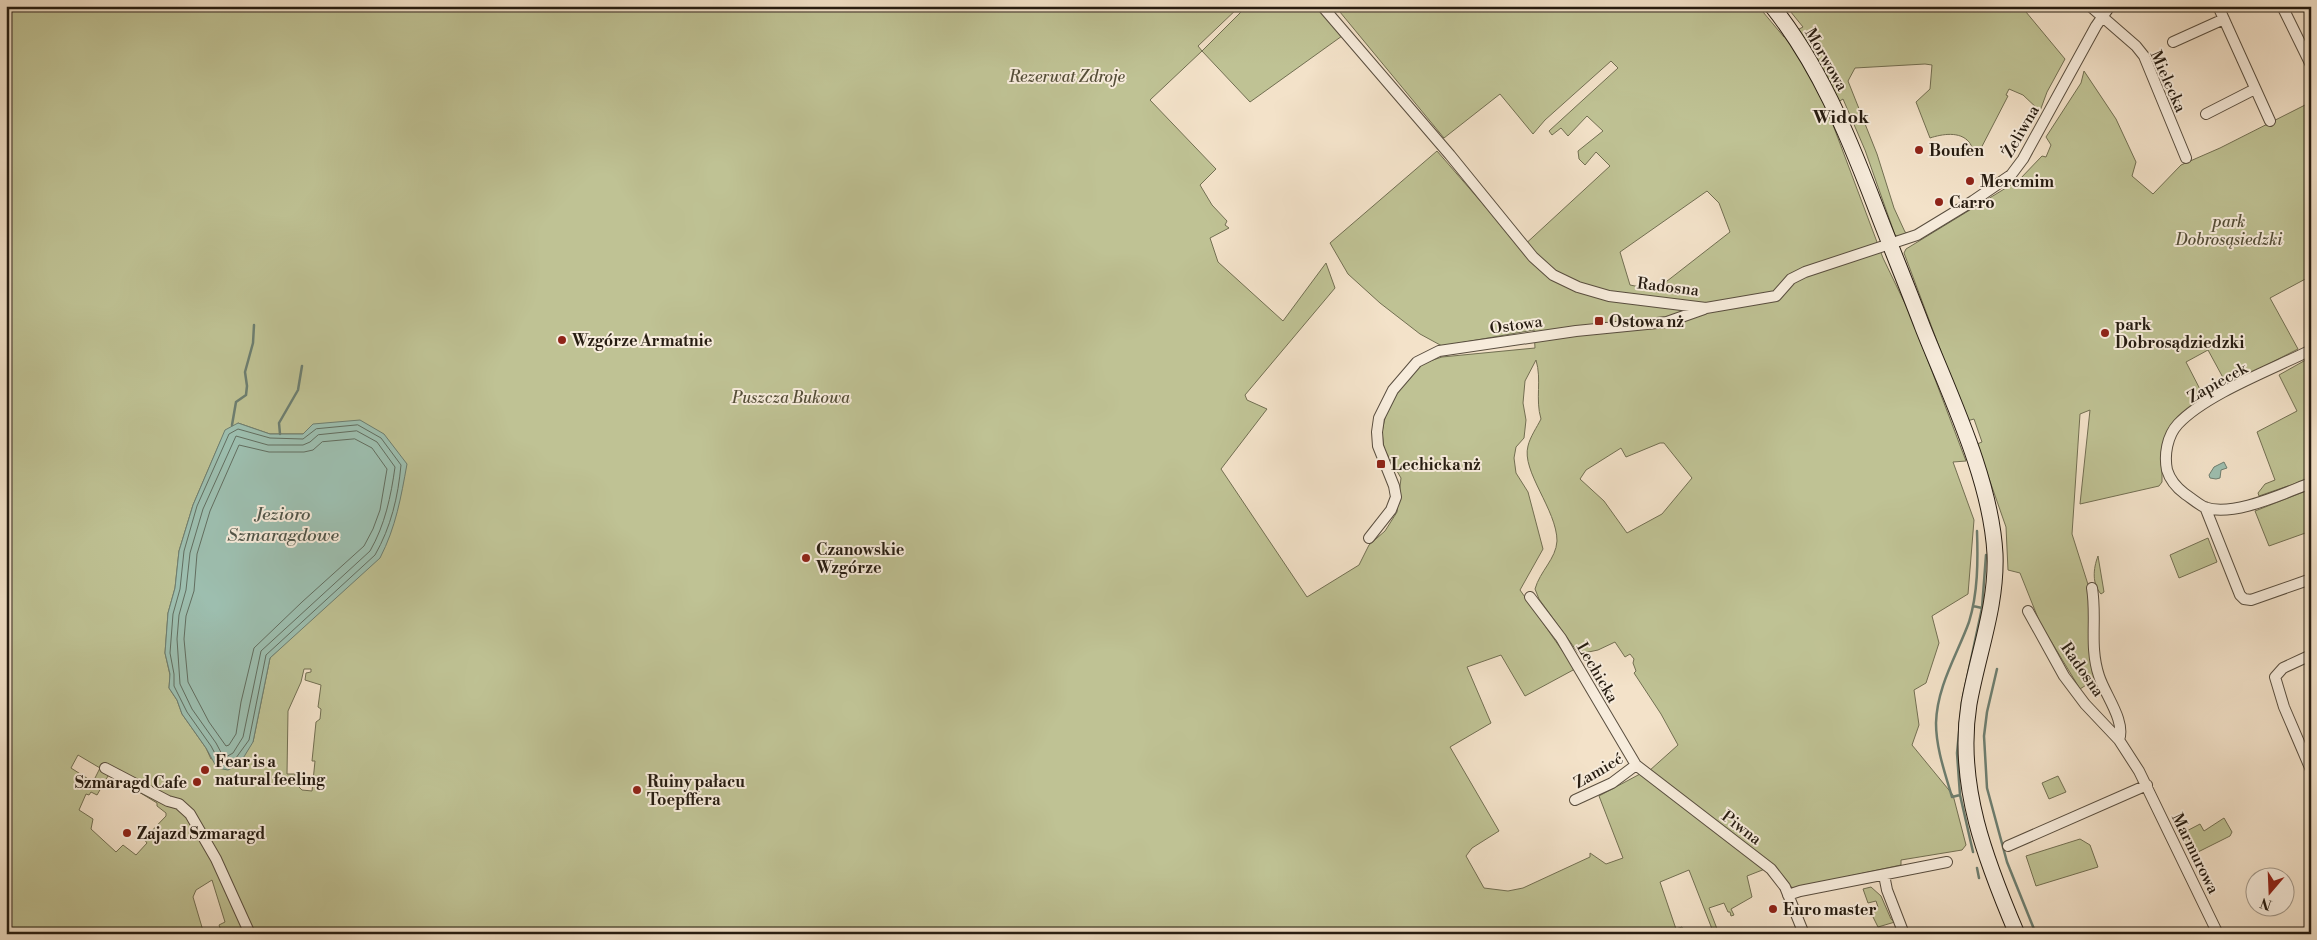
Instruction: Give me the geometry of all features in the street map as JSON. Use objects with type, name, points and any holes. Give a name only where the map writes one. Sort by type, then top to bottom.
[{"type":"main road","name":"Morwowa","points":[[1772,6],[1802,48],[1833,104],[1890,244]]},
{"type":"main road","points":[[1890,244],[1974,461],[1992,524],[1995,571],[1989,619],[1969,705],[1966,762],[1974,816],[1997,887],[2009,934]]},
{"type":"main road","points":[[1997,887],[2017,934]]},
{"type":"street","name":"Radosna","points":[[1322,6],[1543,267],[1564,281],[1609,296],[1706,308],[1776,296],[1791,279],[1805,272],[1890,244]]},
{"type":"street","name":"Mielecka","points":[[2090,6],[2136,46],[2144,56],[2186,158]]},
{"type":"street","name":"Żeliwna","points":[[1890,244],[1917,235],[2015,170],[2110,6]]},
{"type":"street","points":[[2218,6],[2270,122]]},
{"type":"street","points":[[2282,6],[2311,65]]},
{"type":"street","points":[[2173,42],[2224,19]]},
{"type":"street","points":[[2206,114],[2255,89]]},
{"type":"street","name":"Ostowa","points":[[1369,538],[1391,510],[1396,491],[1378,446],[1377,437],[1382,411],[1393,390],[1413,366],[1433,354],[1506,340],[1667,322],[1706,308]]},
{"type":"street","name":"Zapiecek","points":[[2205,507],[2179,489],[2169,476],[2165,454],[2176,425],[2199,407],[2216,397],[2311,350]]},
{"type":"street","points":[[2311,483],[2242,506],[2221,509],[2205,507],[2236,586],[2244,599],[2251,600],[2311,579]]},
{"type":"street","points":[[2092,588],[2095,614],[2092,637],[2096,665],[2120,727],[2119,740]]},
{"type":"street","name":"Lechicka","points":[[1530,597],[1561,638],[1636,766]]},
{"type":"street","name":"Radosna","points":[[2028,611],[2064,676],[2085,704],[2119,740]]},
{"type":"street","points":[[2311,656],[2283,668],[2276,674],[2275,678],[2284,708],[2311,770]]},
{"type":"street","name":"Marmurowa","points":[[2119,740],[2146,785],[2218,934]]},
{"type":"street","name":"Zamieć","points":[[1575,800],[1612,783],[1636,766]]},
{"type":"street","name":"Piwna","points":[[1636,766],[1761,861],[1780,879],[1804,934]]},
{"type":"street","points":[[105,768],[168,801],[180,804],[190,814],[216,859],[250,934]]},
{"type":"street","points":[[2008,846],[2146,785]]},
{"type":"street","points":[[1788,895],[1948,862]]},
{"type":"street","points":[[1884,875],[1887,890],[1904,934]]},
{"type":"green space","name":"Puszcza Bukowa","points":[[6,6],[1240,6],[1198,46],[1202,51],[1150,100],[1216,169],[1200,185],[1212,205],[1227,221],[1225,225],[1229,228],[1210,238],[1218,262],[1283,321],[1326,263],[1335,288],[1245,395],[1247,400],[1267,409],[1221,469],[1307,597],[1359,565],[1369,545],[1385,531],[1397,512],[1401,478],[1384,449],[1382,432],[1386,413],[1396,392],[1410,376],[1424,363],[1442,357],[1535,348],[1534,330],[1442,346],[1420,334],[1380,303],[1348,274],[1330,243],[1437,151],[1521,248],[1610,166],[1596,152],[1585,165],[1579,159],[1578,151],[1603,131],[1587,116],[1568,136],[1561,128],[1552,135],[1549,131],[1618,68],[1611,61],[1545,120],[1533,134],[1500,94],[1444,138],[1335,6],[1758,6],[1784,37],[1803,27],[1786,6],[2021,6],[2065,59],[2047,92],[2040,111],[2023,95],[2009,89],[2006,95],[2008,96],[1977,156],[1969,142],[1961,136],[1940,135],[1930,138],[1916,102],[1930,89],[1932,65],[1855,68],[1848,81],[1877,154],[1894,208],[1907,233],[1899,237],[1895,235],[1865,150],[1843,99],[1827,109],[1883,258],[1911,316],[1966,461],[1953,462],[1974,520],[1968,594],[1932,616],[1939,643],[1926,683],[1914,690],[1919,725],[1912,745],[1953,795],[1966,845],[1962,850],[1901,860],[1901,865],[1794,888],[1789,886],[1649,771],[1678,745],[1661,714],[1634,673],[1636,671],[1633,663],[1634,659],[1630,654],[1625,657],[1615,642],[1598,650],[1579,654],[1539,599],[1535,589],[1540,576],[1554,554],[1557,541],[1551,517],[1534,479],[1527,456],[1529,443],[1541,419],[1536,360],[1525,381],[1523,403],[1526,420],[1524,438],[1516,447],[1514,458],[1516,473],[1528,492],[1543,549],[1520,590],[1575,669],[1525,696],[1501,655],[1467,667],[1491,723],[1450,747],[1499,831],[1472,848],[1466,856],[1484,888],[1508,891],[1523,888],[1590,857],[1590,853],[1606,864],[1623,858],[1599,796],[1640,774],[1765,869],[1747,876],[1752,897],[1731,909],[1734,915],[1731,916],[1724,903],[1709,908],[1719,934],[1714,934],[1689,870],[1660,882],[1676,929],[1682,927],[1685,934],[228,934],[222,933],[219,925],[225,922],[212,880],[196,890],[193,897],[204,934],[6,934]],"holes":[[[1707,191],[1719,203],[1730,232],[1662,285],[1645,288],[1630,285],[1620,252]],[[238,423],[270,434],[303,434],[314,615],[270,658],[253,742],[211,759],[206,748],[182,714],[177,700],[169,688],[170,675],[165,653],[168,613],[175,588],[179,551],[193,505],[221,440]],[[1664,443],[1692,478],[1662,514],[1627,533],[1604,501],[1580,479],[1586,470],[1621,448],[1626,457]],[[304,669],[311,669],[311,672],[306,673],[305,680],[321,685],[318,707],[321,709],[320,719],[316,722],[312,761],[315,761],[312,791],[302,790],[295,783],[295,774],[287,774],[288,711],[301,682]],[[78,755],[100,768],[93,782],[71,768]],[[111,775],[157,803],[157,806],[166,813],[166,816],[144,839],[147,843],[136,855],[123,845],[116,852],[91,829],[93,819],[79,810],[86,794],[89,795],[91,792],[97,795],[108,776]]]},
{"type":"green space","points":[[1247,6],[1317,6],[1342,36],[1250,102],[1202,51]]},
{"type":"green space","name":"park Dobrosąsiedzki","points":[[2084,71],[2116,119],[2136,162],[2132,176],[2153,194],[2181,165],[2220,148],[2311,102],[2311,276],[2270,298],[2298,349],[2227,385],[2208,350],[2186,362],[2204,397],[2174,423],[2162,467],[2162,482],[2159,486],[2080,504],[2090,410],[2080,414],[2072,534],[2091,594],[2097,678],[2080,689],[2040,623],[2020,573],[2008,570],[2006,527],[1977,444],[1982,442],[1974,419],[1967,421],[1904,253],[1906,249],[2019,180],[2042,156],[2046,157],[2051,145],[2046,137],[2081,83]]},
{"type":"green space","points":[[2311,357],[2311,478],[2259,496],[2258,493],[2265,484],[2275,480],[2257,432],[2297,411],[2279,375]]},
{"type":"green space","points":[[2311,489],[2311,531],[2269,546],[2255,511]]},
{"type":"green space","points":[[2208,538],[2217,562],[2179,578],[2170,555]]},
{"type":"green space","points":[[2098,556],[2104,592],[2101,594],[2096,586],[2094,576]]},
{"type":"green space","points":[[2058,776],[2066,792],[2049,799],[2042,783]]},
{"type":"green space","points":[[2224,818],[2232,832],[2230,836],[2192,855],[2181,834],[2200,824],[2204,831]]},
{"type":"green space","points":[[2080,839],[2090,845],[2098,867],[2036,886],[2026,856]]},
{"type":"green space","points":[[1871,887],[1881,896],[1891,919],[1895,922],[1878,927],[1869,909],[1878,907],[1876,901],[1868,903],[1863,889]]},
{"type":"water","name":"Jezioro Szmaragdowe","points":[[360,420],[384,434],[407,464],[397,512],[386,546],[380,558],[270,658],[253,742],[236,766],[228,770],[217,768],[206,748],[182,714],[177,700],[169,688],[170,674],[165,653],[168,613],[175,588],[179,551],[193,505],[225,430],[238,423],[270,434],[303,434],[313,424]]},
{"type":"water","points":[[2224,462],[2227,468],[2221,470],[2220,478],[2210,478],[2209,475],[2214,467]]},
{"type":"waterway","points":[[232,425],[236,402],[246,395],[245,372],[253,343],[254,325]]},
{"type":"waterway","points":[[280,434],[279,423],[298,390],[302,366]]},
{"type":"waterway","points":[[1973,852],[1960,795],[1952,797],[1944,770],[1939,751],[1936,723],[1937,709],[1944,683],[1972,611],[1977,577],[1977,531]]},
{"type":"waterway","points":[[1963,697],[1982,608],[1986,555]]},
{"type":"waterway","points":[[1973,606],[1982,608]]},
{"type":"waterway","points":[[1997,669],[1987,712],[1984,736],[1987,788],[2007,862],[2036,934]]},
{"type":"waterway","points":[[1960,795],[1957,753],[1962,702]]},
{"type":"waterway","points":[[1977,868],[1979,878]]},
{"type":"place","name":"Boufen","points":[[1919,150]]},
{"type":"place","name":"Mercmim","points":[[1970,181]]},
{"type":"place","name":"Carro","points":[[1939,202]]},
{"type":"place","name":"Ostowa nż","points":[[1599,321]]},
{"type":"place","name":"park Dobrosądziedzki","points":[[2105,333]]},
{"type":"place","name":"Wzgórze Armatnie","points":[[562,340]]},
{"type":"place","name":"Lechicka nż","points":[[1381,464]]},
{"type":"place","name":"Czanowskie Wzgórze","points":[[806,558]]},
{"type":"place","name":"Fear is a natural feeling","points":[[205,770]]},
{"type":"place","name":"Szmaragd Cafe","points":[[197,782]]},
{"type":"place","name":"Ruiny pałacu Toepffera","points":[[637,790]]},
{"type":"place","name":"Zajazd Szmaragd","points":[[127,833]]},
{"type":"place","name":"Euro master","points":[[1773,909]]},
{"type":"district","name":"Widok","points":[[1841,117]]},
{"type":"park label","name":"Rezerwat Zdroje","points":[[1067,76]]}]
